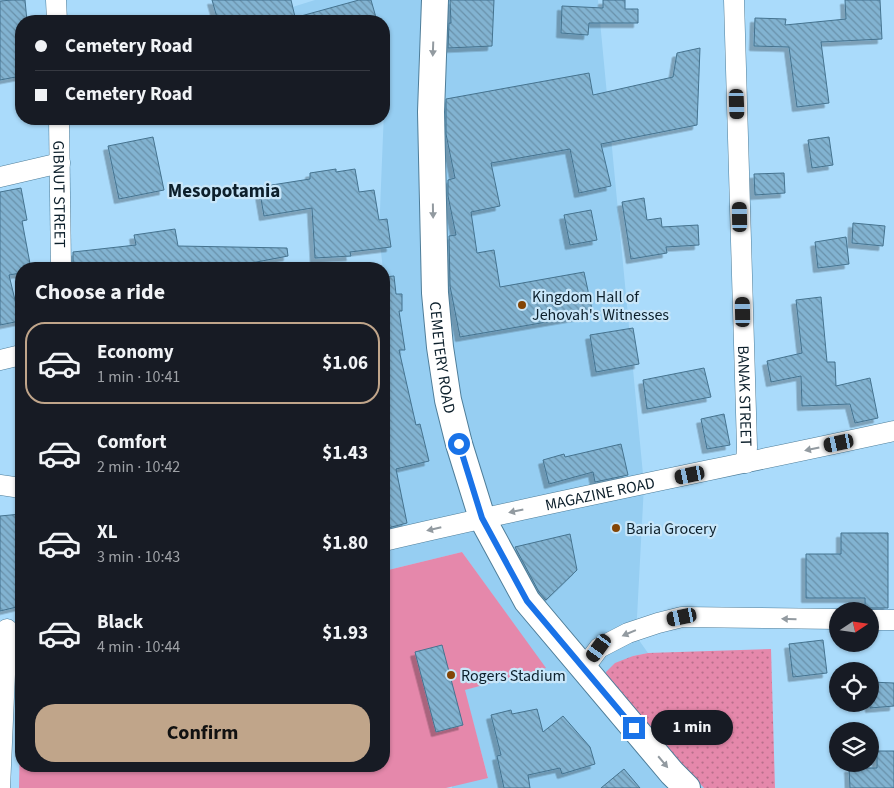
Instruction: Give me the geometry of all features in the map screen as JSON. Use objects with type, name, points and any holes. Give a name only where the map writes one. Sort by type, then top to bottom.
[{"type":"main road","name":"CEMETERY ROAD","points":[[435,0],[431,112],[435,284],[440,347],[448,400],[459,444],[482,518],[527,601],[672,773],[687,788]]},
{"type":"street","points":[[56,0],[56,15]]},
{"type":"street","name":"BANAK STREET","points":[[734,0],[747,437],[746,463]]},
{"type":"street","name":"GIBNUT STREET","points":[[59,125],[61,262]]},
{"type":"street","points":[[0,177],[60,164]]},
{"type":"street","points":[[0,360],[15,356]]},
{"type":"street","name":"MAGAZINE ROAD","points":[[390,540],[482,518],[894,430]]},
{"type":"street","points":[[0,484],[15,487]]},
{"type":"street","points":[[584,668],[599,648],[628,633],[658,622],[682,617],[829,619]]},
{"type":"street","points":[[879,620],[894,620]]},
{"type":"street","points":[[0,788],[10,629]]},
{"type":"shaded area","points":[[315,0],[598,0],[644,485],[636,636],[648,653],[633,656],[607,685],[704,788],[452,788],[452,786],[488,777],[464,690],[545,668],[462,552],[390,570],[390,366],[394,364],[390,330],[390,262],[382,262],[379,235],[383,125],[390,125],[390,15],[267,15]]},
{"type":"shaded area","name":"Rogers Stadium","points":[[462,552],[546,668],[465,690],[488,778],[446,788],[19,788],[19,772],[390,772],[390,570]]},
{"type":"shaded area","points":[[771,649],[775,788],[704,788],[607,685],[606,672],[615,663],[633,656],[648,653]]},
{"type":"building","points":[[25,0],[26,15],[15,15],[15,77],[0,80],[0,1]]},
{"type":"building","points":[[212,0],[291,0],[295,15],[216,15]]},
{"type":"building","points":[[359,0],[371,0],[375,15],[305,15]]},
{"type":"building","points":[[450,0],[494,0],[492,46],[448,48],[449,23],[451,23]]},
{"type":"building","points":[[603,0],[625,0],[625,9],[638,9],[638,23],[589,23],[588,35],[561,33],[562,6],[603,8]]},
{"type":"building","points":[[845,0],[880,0],[882,39],[821,42],[829,103],[797,107],[789,47],[754,46],[755,18],[786,19],[785,25],[846,19]]},
{"type":"building","points":[[700,48],[697,125],[601,144],[611,186],[579,193],[570,149],[491,163],[500,206],[471,212],[477,253],[494,250],[500,287],[584,272],[593,314],[460,337],[450,286],[449,236],[456,235],[448,196],[448,180],[455,178],[446,134],[446,99],[589,73],[593,95],[673,77],[677,53]]},
{"type":"building","points":[[153,137],[164,190],[119,199],[108,146]]},
{"type":"building","points":[[829,137],[833,165],[812,168],[808,140]]},
{"type":"building","points":[[336,169],[336,172],[355,169],[359,192],[374,190],[379,220],[387,219],[391,247],[350,252],[351,256],[315,258],[312,208],[264,216],[259,187],[310,179],[310,173]]},
{"type":"building","points":[[784,173],[785,193],[755,195],[754,174]]},
{"type":"building","points":[[21,188],[27,220],[22,221],[30,262],[15,262],[15,274],[9,275],[15,300],[15,322],[0,325],[0,192]]},
{"type":"building","points":[[644,198],[647,220],[661,218],[662,227],[698,225],[699,245],[666,247],[667,253],[631,259],[622,202]]},
{"type":"building","points":[[591,210],[597,240],[570,245],[564,215]]},
{"type":"building","points":[[853,223],[885,226],[883,246],[852,243]]},
{"type":"building","points":[[175,229],[178,246],[287,248],[288,256],[257,262],[73,262],[73,252],[136,245],[134,235]]},
{"type":"building","points":[[846,237],[849,264],[818,268],[815,242]]},
{"type":"building","points":[[390,276],[394,276],[396,294],[402,294],[402,311],[399,311],[405,350],[399,350],[416,425],[420,424],[429,461],[396,469],[407,523],[390,527]]},
{"type":"building","points":[[821,297],[827,362],[835,362],[836,386],[870,378],[878,418],[855,423],[850,404],[802,406],[801,376],[771,382],[767,361],[802,353],[796,300]]},
{"type":"building","points":[[633,328],[639,364],[596,372],[590,335]]},
{"type":"building","points":[[704,368],[711,397],[647,409],[643,380]]},
{"type":"building","points":[[724,414],[730,445],[707,449],[701,419]]},
{"type":"building","points":[[621,444],[628,475],[595,482],[593,472],[549,484],[543,460],[564,454],[565,457]]},
{"type":"building","points":[[15,515],[15,607],[0,611],[0,516]]},
{"type":"building","points":[[841,533],[888,533],[888,608],[879,608],[879,602],[865,602],[865,598],[806,598],[806,554],[841,554]]},
{"type":"building","points":[[570,534],[577,570],[546,600],[539,592],[515,547]]},
{"type":"building","points":[[823,640],[827,673],[793,677],[789,644]]},
{"type":"building","points":[[442,645],[463,725],[436,732],[415,652]]},
{"type":"building","points":[[879,682],[894,683],[894,706],[879,707]]},
{"type":"building","points":[[537,709],[543,732],[563,716],[590,747],[595,764],[562,774],[560,768],[528,775],[530,788],[504,788],[497,756],[501,755],[491,715],[511,710],[512,714]]},
{"type":"building","points":[[879,751],[894,751],[894,788],[850,788],[849,772],[879,772]]},
{"type":"building","points":[[624,769],[640,788],[601,788]]},
{"type":"place","name":"Kingdom Hall of Jehovah's Witnesses","points":[[522,305]]},
{"type":"place","name":"Baria Grocery","points":[[616,528]]},
{"type":"place","name":"Rogers Stadium","points":[[451,675]]},
{"type":"district","name":"Mesopotamia","points":[[224,190]]},
{"type":"route","points":[[459,444],[482,518],[527,601],[634,728]]}]
